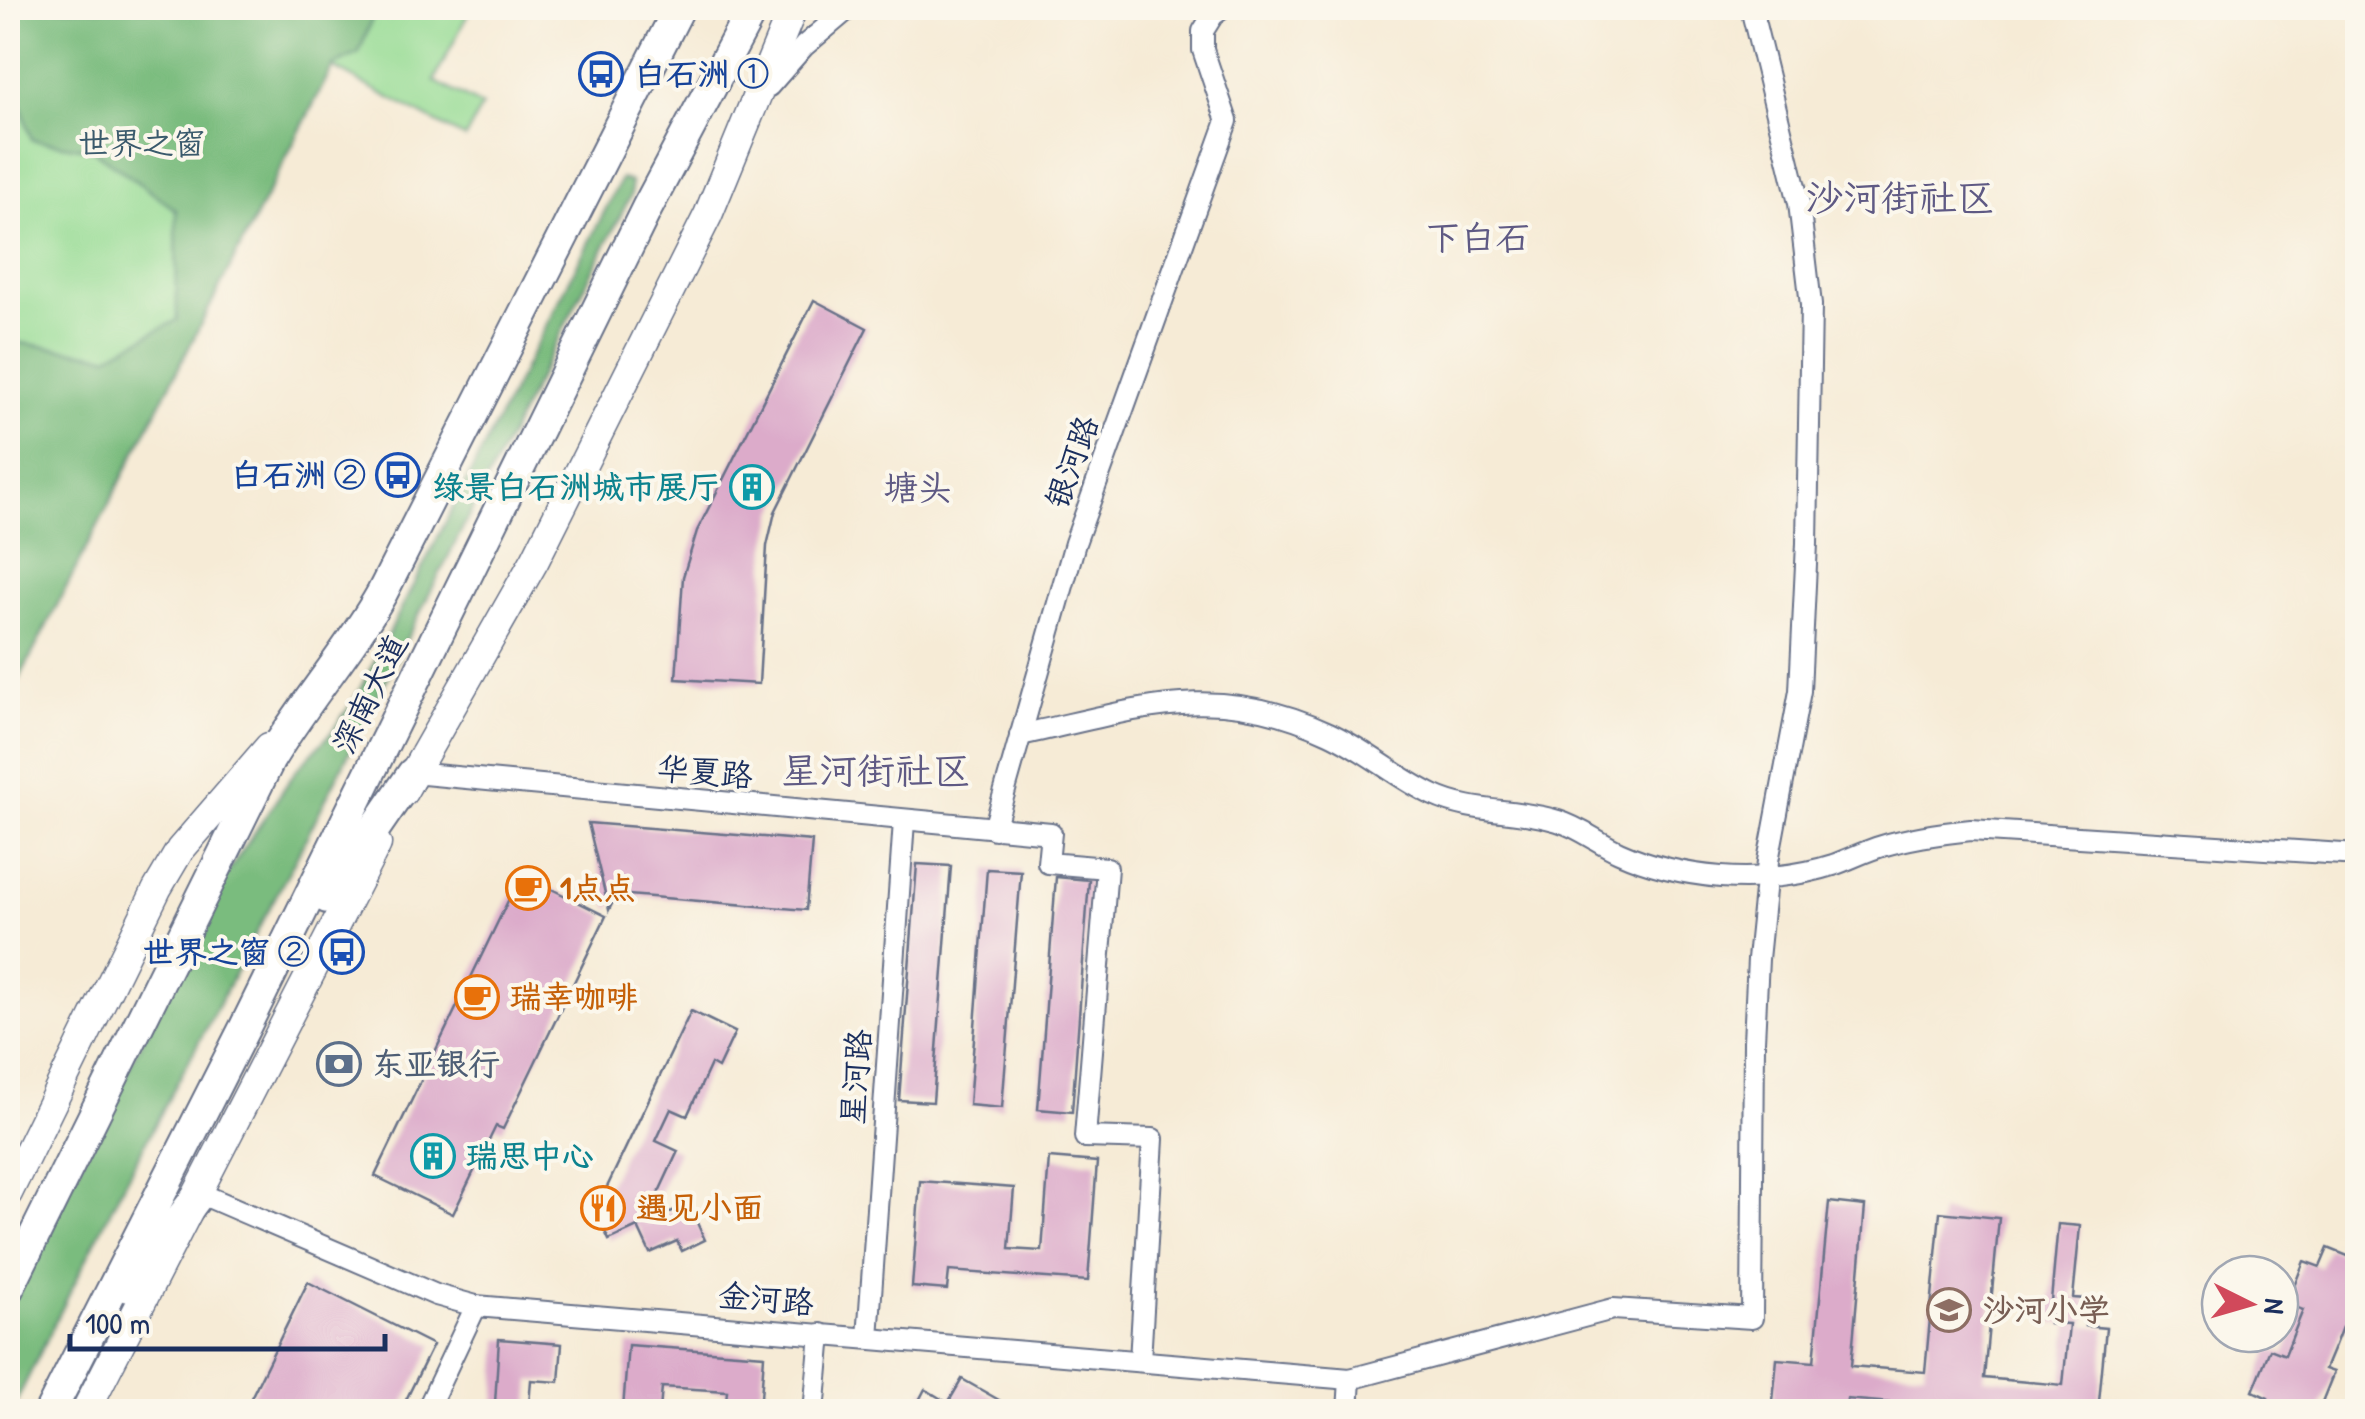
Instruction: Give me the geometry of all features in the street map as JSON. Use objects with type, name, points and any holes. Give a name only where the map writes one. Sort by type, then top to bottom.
[{"type":"main road","name":"深南大道","points":[[8,1288],[269,762],[293,720],[349,648],[382,593],[679,8]]},
{"type":"main road","name":"深南大道","points":[[50,1412],[246,1027],[647,208],[753,8]]},
{"type":"main road","points":[[85,1412],[413,773],[536,560],[708,215],[794,8]]},
{"type":"main road","points":[[8,1193],[164,876],[180,850],[293,720]]},
{"type":"main road","points":[[246,1027],[340,878],[413,773]]},
{"type":"main road","points":[[8,1254],[55,1194]]},
{"type":"main road","points":[[82,1349],[198,1195]]},
{"type":"street","points":[[748,119],[789,61],[850,8]]},
{"type":"street","name":"银河路","points":[[994,829],[1075,543],[1227,121],[1203,50],[1203,31],[1223,8]]},
{"type":"street","points":[[1751,8],[1798,203],[1811,305],[1801,672],[1792,745],[1767,877]]},
{"type":"street","points":[[1020,735],[1165,704],[1223,702],[1280,712],[1333,735],[1432,795],[1460,806],[1554,819],[1587,832],[1616,851],[1668,868],[1722,877],[1767,877],[1830,866],[1881,846],[1926,835],[1972,830],[2358,855]]},
{"type":"street","name":"华夏路","points":[[413,773],[1051,833],[1048,863],[1107,868],[1085,1136],[1153,1139],[1140,1361]]},
{"type":"street","name":"星河路","points":[[868,1338],[904,820]]},
{"type":"street","name":"金河路","points":[[198,1195],[436,1295],[476,1306],[1350,1378],[1613,1309],[1752,1318],[1754,1041],[1767,877]]},
{"type":"street","points":[[426,1412],[476,1306]]},
{"type":"street","points":[[814,1412],[820,1334]]},
{"type":"street","points":[[1348,1412],[1350,1378]]},
{"type":"green space","name":"世界之窗","points":[[8,8],[471,8],[434,81],[482,106],[465,138],[332,67],[8,701]]},
{"type":"green space","name":"世界之窗","points":[[8,8],[376,8],[359,53],[333,66],[8,701],[8,341],[108,356],[177,320],[176,210],[93,150],[32,140],[8,66]]},
{"type":"green space","points":[[621,179],[631,182],[631,195],[298,854],[121,1189],[11,1412],[8,1411],[8,1308],[220,884],[297,769],[331,733],[356,697]]},
{"type":"building","name":"绿景白石洲城市展厅","points":[[814,300],[867,328],[775,512],[767,546],[759,684],[676,679],[683,577],[697,531]]},
{"type":"building","points":[[588,823],[812,841],[806,910],[617,894],[609,910]]},
{"type":"building","points":[[917,864],[951,866],[933,1102],[899,1100]]},
{"type":"building","points":[[987,869],[1021,871],[1002,1108],[969,1105]]},
{"type":"building","points":[[521,874],[606,916],[503,1129],[496,1126],[453,1214],[375,1176]]},
{"type":"building","points":[[1056,877],[1089,880],[1072,1112],[1038,1109]]},
{"type":"building","points":[[691,1011],[735,1032],[718,1068],[711,1064],[687,1116],[671,1109],[656,1141],[678,1151],[644,1224],[609,1240],[589,1196],[607,1187]]},
{"type":"building","points":[[1049,1158],[1097,1162],[1088,1281],[949,1271],[947,1290],[912,1287],[920,1181],[1014,1188],[1009,1249],[1042,1251]]},
{"type":"building","points":[[1829,1202],[1865,1206],[1851,1366],[1925,1372],[1940,1212],[1999,1218],[1984,1378],[2063,1385],[2069,1324],[2049,1323],[2058,1224],[2080,1226],[2073,1298],[2087,1299],[2085,1326],[2106,1328],[2098,1412],[1912,1412],[1913,1405],[1847,1399],[1846,1412],[1772,1412],[1777,1359],[1814,1362]]},
{"type":"building","points":[[679,1208],[681,1215],[691,1210],[705,1240],[682,1251],[677,1241],[650,1253],[638,1227]]},
{"type":"building","points":[[2328,1248],[2358,1260],[2358,1313],[2350,1331],[2342,1327],[2325,1369],[2334,1372],[2318,1412],[2263,1412],[2268,1398],[2253,1391],[2268,1354],[2300,1354],[2300,1271],[2304,1261],[2320,1267]]},
{"type":"building","points":[[308,1282],[433,1345],[400,1412],[244,1412]]},
{"type":"building","points":[[499,1339],[562,1344],[559,1382],[531,1380],[529,1405],[495,1403]]},
{"type":"building","points":[[628,1345],[764,1355],[760,1412],[725,1412],[727,1391],[662,1387],[660,1411],[623,1409]]},
{"type":"building","points":[[962,1379],[1020,1412],[913,1412],[925,1389],[948,1403]]},
{"type":"place","name":"白石洲 ①","points":[[601,74]]},
{"type":"place","name":"白石洲 ②","points":[[398,475]]},
{"type":"place","name":"绿景白石洲城市展厅","points":[[752,487]]},
{"type":"place","name":"1点点","points":[[528,888]]},
{"type":"place","name":"世界之窗 ②","points":[[342,952]]},
{"type":"place","name":"瑞幸咖啡","points":[[477,997]]},
{"type":"place","name":"东亚银行","points":[[339,1064]]},
{"type":"place","name":"瑞思中心","points":[[433,1156]]},
{"type":"place","name":"遇见小面","points":[[603,1208]]},
{"type":"place","name":"沙河小学","points":[[1949,1310]]},
{"type":"district","name":"沙河街社区","points":[[1900,198]]},
{"type":"district","name":"下白石","points":[[1478,238]]},
{"type":"district","name":"塘头","points":[[918,488]]},
{"type":"district","name":"星河街社区","points":[[876,771]]}]
